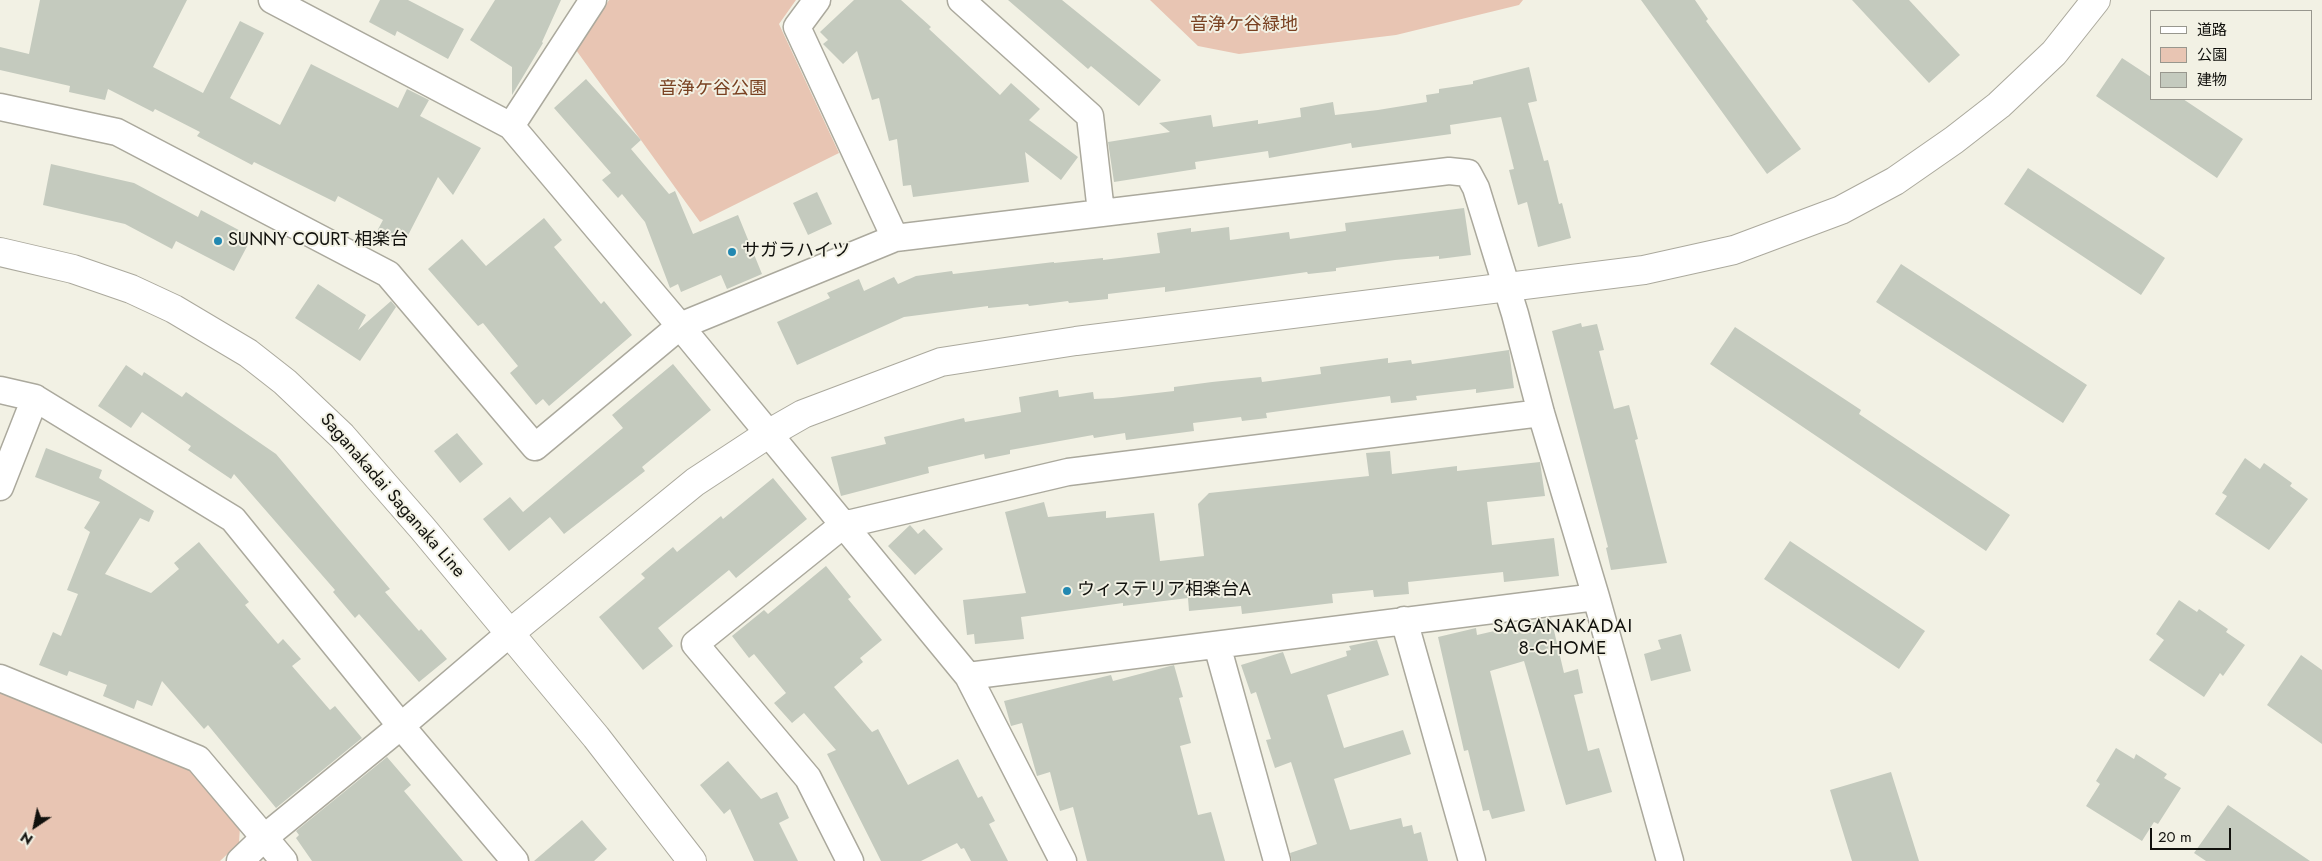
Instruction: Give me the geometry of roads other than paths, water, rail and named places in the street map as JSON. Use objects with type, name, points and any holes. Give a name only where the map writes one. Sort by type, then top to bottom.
[{"type":"street","points":[[272,0],[511,126],[680,326],[968,676],[1063,861]]},
{"type":"street","points":[[511,126],[593,0]]},
{"type":"street","points":[[818,0],[797,26],[895,238]]},
{"type":"street","points":[[962,0],[1090,116],[1101,212]]},
{"type":"street","points":[[240,861],[265,837],[695,482],[768,434],[803,414],[942,362],[1076,341],[1644,270],[1734,250],[1841,210],[1895,180],[1954,140],[2000,105],[2054,53],[2096,0]]},
{"type":"street","points":[[0,108],[117,132],[388,274],[535,447],[680,326],[895,238],[1449,171],[1468,173],[1476,188],[1508,288],[1541,413],[1596,597],[1670,861]]},
{"type":"street","name":"Saganakadai Saganaka Line","points":[[0,252],[73,268],[131,289],[174,309],[248,353],[285,382],[342,436],[510,633],[596,738],[692,861]]},
{"type":"street","points":[[0,390],[35,398],[233,519],[401,726],[515,861]]},
{"type":"street","points":[[0,487],[35,398]]},
{"type":"street","points":[[850,861],[808,778],[696,644],[843,525],[1068,472],[1541,413]]},
{"type":"street","points":[[968,676],[1596,597]]},
{"type":"street","points":[[1404,620],[1472,861]]},
{"type":"street","points":[[1217,645],[1277,861]]},
{"type":"street","points":[[0,678],[198,759],[284,861]]},
{"type":"place","name":"SUNNY COURT 相楽台","points":[[218,241]]},
{"type":"place","name":"サガラハイツ","points":[[732,252]]},
{"type":"place","name":"ウィステリア相楽台A","points":[[1067,591]]},
{"type":"district","name":"SAGANAKADAI 8-CHOME","points":[[1563,638]]},
{"type":"park label","name":"音浄ケ谷緑地","points":[[1244,26]]},
{"type":"park label","name":"音浄ケ谷公園","points":[[713,90]]}]
